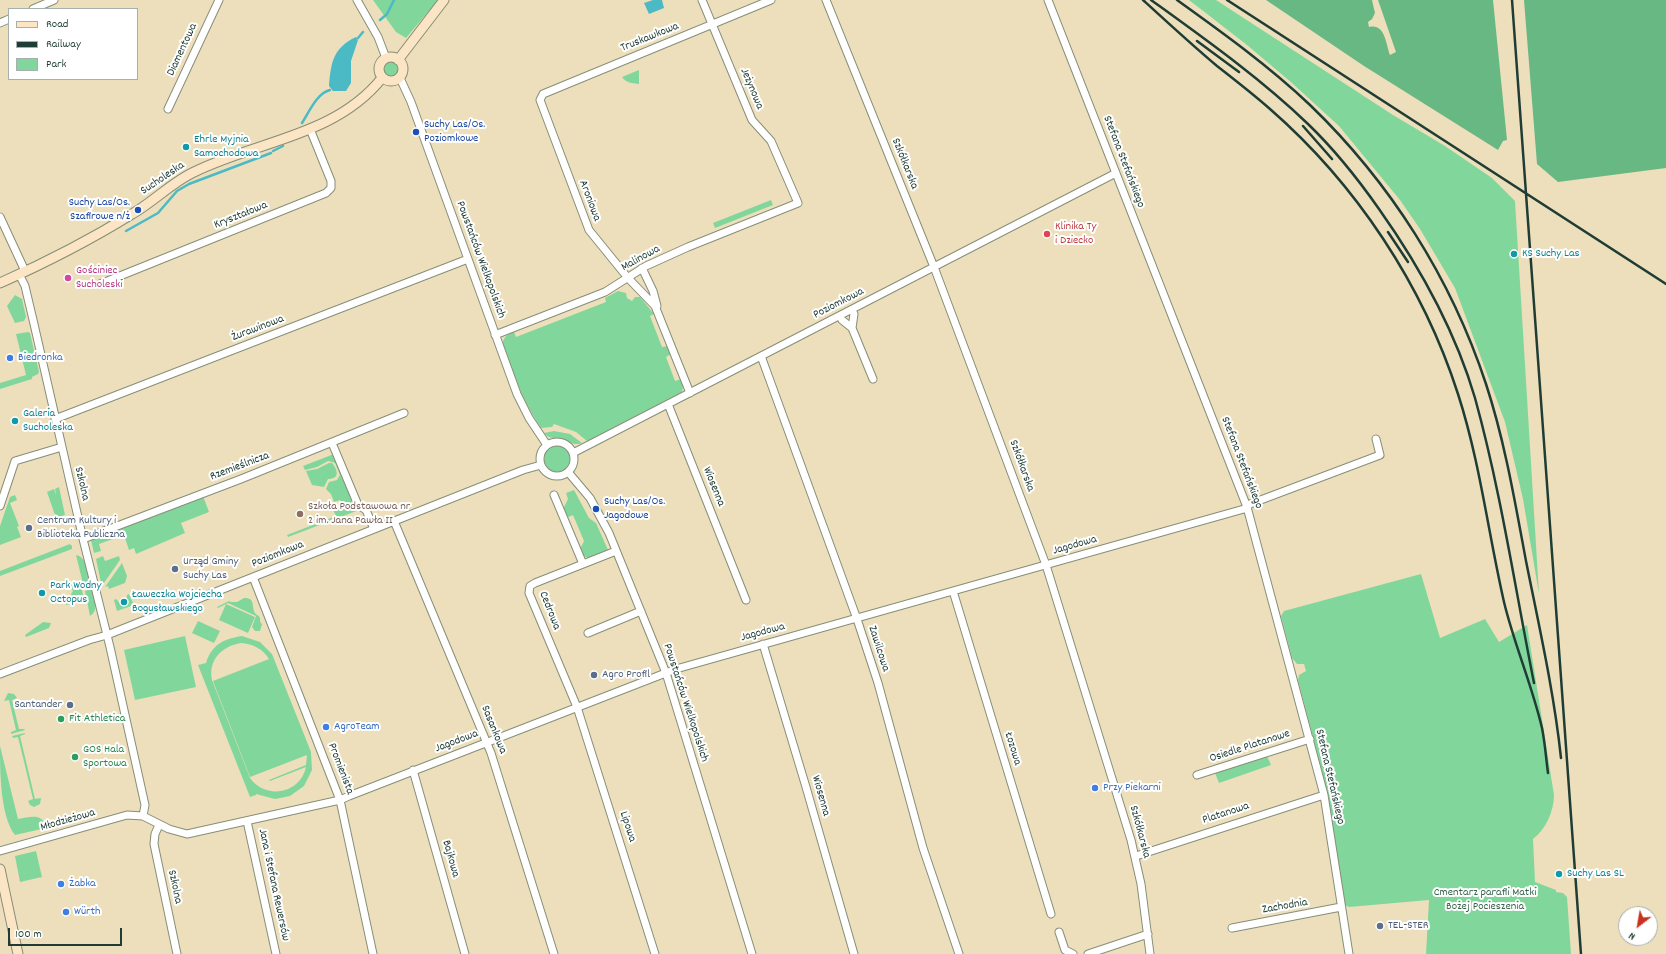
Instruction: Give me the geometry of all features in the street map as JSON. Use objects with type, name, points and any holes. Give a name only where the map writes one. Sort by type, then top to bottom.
[{"type":"street","points":[[35,8],[54,0]]},
{"type":"street","name":"Diamentowa","points":[[168,109],[219,0]]},
{"type":"street","points":[[357,0],[378,37],[386,58]]},
{"type":"street","points":[[398,60],[444,0]]},
{"type":"street","name":"Jeżynowa","points":[[702,0],[752,120],[771,141],[798,203]]},
{"type":"street","name":"Truskawkowa","points":[[540,100],[543,94],[772,0]]},
{"type":"street","name":"Szkółkarska","points":[[826,0],[934,267],[1046,565],[1136,856],[1150,954]]},
{"type":"street","name":"Stefana Stefańskiego","points":[[1048,0],[1247,507],[1324,795],[1348,954]]},
{"type":"street","points":[[392,57],[398,60],[403,68],[400,78],[391,82],[382,78],[378,71],[378,67],[382,60],[392,57]]},
{"type":"street","name":"Sucholeska","points":[[0,283],[132,214],[193,173],[332,120],[353,106],[382,78]]},
{"type":"street","name":"Powstańców Wielkopolskich","points":[[400,78],[411,102],[523,406],[533,425],[547,445]]},
{"type":"street","name":"Aroniowa","points":[[540,100],[589,230],[628,278],[644,292],[656,306],[659,312]]},
{"type":"street","name":"Kryształowa","points":[[100,284],[326,193],[331,188],[331,181],[310,129]]},
{"type":"street","name":"Poziomkowa","points":[[573,453],[1116,173]]},
{"type":"street","name":"Malinowa","points":[[496,335],[605,292],[642,268],[688,247],[798,203]]},
{"type":"street","name":"Szkolna","points":[[0,217],[22,272],[83,539],[107,635],[145,806],[143,816]]},
{"type":"street","name":"Żurawinowa","points":[[55,419],[468,259]]},
{"type":"street","name":"Aroniowa","points":[[642,268],[653,291],[659,312],[690,393]]},
{"type":"street","points":[[852,310],[854,314],[852,328]]},
{"type":"street","points":[[840,316],[842,320],[852,328],[873,379]]},
{"type":"street","name":"Zawilcowa","points":[[762,356],[857,619],[878,683],[923,848],[959,954]]},
{"type":"street","name":"Wiosenna","points":[[668,404],[746,600]]},
{"type":"street","name":"Rzemieślnicza","points":[[83,539],[332,443],[404,413]]},
{"type":"street","name":"Jagodowa","points":[[143,816],[173,831],[187,834],[340,800],[666,673],[763,644],[857,619],[1238,511],[1250,504],[1380,454],[1376,440]]},
{"type":"street","points":[[332,443],[358,506],[366,510],[374,529]]},
{"type":"street","points":[[552,443],[562,443],[566,445],[573,453],[573,465],[568,472],[563,475],[553,476],[544,470],[541,465],[542,452],[547,445],[552,443]]},
{"type":"street","points":[[0,506],[15,461],[62,447]]},
{"type":"street","name":"Poziomkowa","points":[[0,674],[89,640],[107,635],[523,470],[541,465]]},
{"type":"street","name":"Powstańców Wielkopolskich","points":[[568,472],[578,483],[596,509],[616,551],[666,673],[752,954]]},
{"type":"street","points":[[554,495],[583,564]]},
{"type":"street","name":"Sasankowa","points":[[394,521],[487,742],[554,954]]},
{"type":"street","name":"Cedrowa","points":[[577,707],[529,592],[530,586],[616,551]]},
{"type":"street","name":"Promienista","points":[[253,577],[340,800],[373,954]]},
{"type":"street","name":"Łozowa","points":[[953,591],[1051,914]]},
{"type":"street","points":[[588,633],[641,610]]},
{"type":"street","name":"Wiosenna","points":[[763,644],[854,954]]},
{"type":"street","name":"Lipowa","points":[[577,707],[655,954]]},
{"type":"street","name":"Osiedle Platanowe","points":[[1197,775],[1310,739]]},
{"type":"street","name":"Bajkowa","points":[[414,770],[464,953]]},
{"type":"street","name":"Platanowa","points":[[1136,856],[1324,795]]},
{"type":"street","name":"Młodzieżowa","points":[[0,851],[127,815],[143,816]]},
{"type":"street","name":"Jana i Stefana Rewersów","points":[[247,821],[276,954]]},
{"type":"street","name":"Szkolna","points":[[159,825],[155,834],[154,844],[177,954]]},
{"type":"street","points":[[0,869],[18,954]]},
{"type":"street","name":"Zachodnia","points":[[1232,928],[1341,908]]},
{"type":"street","points":[[1059,932],[1065,950],[1073,954]]},
{"type":"street","points":[[1088,954],[1148,934]]},
{"type":"green space","points":[[373,0],[438,0],[406,38],[396,32]]},
{"type":"green space","points":[[1189,0],[1216,0],[1393,115],[1445,146],[1492,178],[1515,201],[1539,594],[1523,499],[1505,422],[1455,288],[1420,229],[1400,200],[1339,126],[1292,83],[1247,45]]},
{"type":"green space","points":[[1266,0],[1372,0],[1375,13],[1372,19],[1368,22],[1369,27],[1378,28],[1382,31],[1390,55],[1396,52],[1378,0],[1493,0],[1507,140],[1503,141],[1498,150],[1364,66]]},
{"type":"green space","points":[[1524,0],[1666,0],[1666,168],[1558,182],[1537,164]]},
{"type":"green space","points":[[390,61],[396,64],[399,70],[396,76],[390,79],[384,76],[381,70],[384,64]]},
{"type":"green space","points":[[639,70],[639,84],[627,82],[622,77]]},
{"type":"green space","points":[[771,200],[773,205],[715,228],[713,223]]},
{"type":"green space","points":[[618,291],[626,293],[627,298],[632,301],[635,297],[640,297],[654,314],[650,316],[662,347],[668,346],[671,354],[666,357],[675,381],[681,379],[683,386],[682,392],[587,441],[576,432],[554,424],[552,427],[541,428],[527,404],[515,378],[503,347],[504,338],[514,332],[516,337],[606,302],[605,298]]},
{"type":"green space","points":[[15,295],[22,299],[26,317],[24,321],[15,323],[7,306]]},
{"type":"green space","points":[[30,333],[39,372],[32,377],[32,379],[0,389],[0,383],[26,375],[16,334]]},
{"type":"green space","points":[[554,431],[570,434],[582,443],[577,444],[561,439],[551,438],[544,433]]},
{"type":"green space","points":[[557,446],[566,450],[570,459],[566,468],[557,472],[548,468],[544,459],[548,450]]},
{"type":"green space","points":[[334,454],[359,510],[288,537],[287,535],[336,516],[333,510],[342,506],[340,500],[334,502],[331,494],[326,489],[329,482],[337,480],[340,475],[335,463],[328,461],[317,467],[305,470],[303,466]]},
{"type":"green space","points":[[332,463],[336,468],[336,476],[332,479],[328,479],[324,487],[312,485],[306,471],[317,469]]},
{"type":"green space","points":[[59,487],[65,515],[56,518],[47,492],[54,489],[56,495],[55,489]]},
{"type":"green space","points":[[574,490],[589,518],[596,523],[608,550],[588,558],[582,555],[580,549],[584,541],[573,515],[566,518],[563,509],[568,499],[566,493]]},
{"type":"green space","points":[[15,495],[17,500],[10,503],[19,526],[17,527],[21,537],[0,545],[0,526],[10,497]]},
{"type":"green space","points":[[203,496],[209,512],[181,523],[185,533],[136,554],[134,548],[129,550],[124,535],[99,544],[101,551],[94,553],[91,540]]},
{"type":"green space","points":[[70,544],[72,549],[0,576],[0,571]]},
{"type":"green space","points":[[76,555],[80,556],[85,563],[91,586],[84,588]]},
{"type":"green space","points":[[103,556],[105,561],[119,556],[120,560],[104,583],[101,583],[96,559]]},
{"type":"green space","points":[[122,563],[127,576],[125,583],[109,589],[108,586],[105,587]]},
{"type":"green space","name":"Cmentarz parafii Matki Bożej Pocieszenia","points":[[1421,574],[1440,638],[1485,619],[1499,642],[1527,625],[1554,795],[1551,813],[1542,830],[1533,839],[1535,882],[1556,890],[1556,892],[1563,893],[1567,897],[1571,954],[1426,954],[1429,900],[1349,907],[1345,905],[1328,794],[1298,680],[1299,675],[1306,671],[1304,664],[1297,664],[1292,658],[1281,616],[1284,611]]},
{"type":"green space","points":[[80,580],[84,600],[66,605],[65,599],[72,596],[71,594],[73,591],[70,586],[66,587],[66,585]]},
{"type":"green space","points":[[91,589],[96,607],[95,611],[90,616],[85,591]]},
{"type":"green space","points":[[129,594],[134,605],[117,611],[114,600],[116,599],[122,605],[126,603],[127,595]]},
{"type":"green space","points":[[244,598],[250,599],[252,601],[255,613],[260,618],[260,622],[262,624],[260,631],[255,631],[252,627],[256,616],[228,603],[218,608],[217,607],[229,601],[237,602]]},
{"type":"green space","points":[[226,604],[255,617],[248,633],[219,620]]},
{"type":"green space","points":[[198,621],[220,631],[214,643],[192,633]]},
{"type":"green space","points":[[43,622],[51,623],[49,628],[26,637],[25,635]]},
{"type":"green space","points":[[185,636],[196,687],[135,700],[124,650]]},
{"type":"green space","points":[[242,636],[260,642],[272,654],[311,752],[312,770],[304,786],[290,796],[275,799],[256,794],[250,797],[198,665],[206,663],[215,647],[224,641]],"holes":[[[241,643],[254,646],[261,650],[269,659],[213,681],[250,777],[307,755],[306,765],[269,780],[270,781],[306,767],[303,776],[297,783],[282,791],[265,789],[257,785],[250,778],[212,680],[212,666],[218,655],[228,647]]]},
{"type":"green space","points":[[8,693],[14,694],[17,698],[12,700],[19,729],[25,730],[11,734],[11,732],[16,730],[9,700],[4,701]]},
{"type":"green space","points":[[25,733],[20,736],[35,799],[41,798],[40,804],[34,807],[30,805],[28,801],[33,799],[18,737],[13,738],[12,736]]},
{"type":"green space","points":[[0,746],[18,819],[31,817],[39,818],[42,820],[46,828],[15,835],[10,827],[6,816],[2,792]]},
{"type":"green space","points":[[1267,756],[1271,765],[1219,783],[1215,773]]},
{"type":"green space","points":[[36,851],[42,877],[20,882],[15,856]]},
{"type":"water","points":[[653,0],[662,0],[664,8],[649,14],[644,3]]},
{"type":"water","points":[[356,37],[358,40],[351,61],[351,83],[346,91],[333,91],[329,86],[332,63],[342,46]]},
{"type":"waterway","points":[[380,20],[387,14],[394,0]]},
{"type":"waterway","points":[[358,38],[363,32]]},
{"type":"waterway","points":[[302,123],[317,99],[325,92],[330,90]]},
{"type":"waterway","points":[[273,151],[283,146]]},
{"type":"waterway","points":[[126,231],[158,213],[177,191],[189,184],[271,153]]},
{"type":"railway","points":[[1143,0],[1217,66],[1251,92],[1270,109],[1301,138],[1331,170],[1358,203],[1383,239],[1406,276],[1426,314],[1443,354],[1466,420],[1478,471],[1504,602],[1542,728],[1548,773]]},
{"type":"railway","points":[[1151,0],[1212,44],[1271,91],[1290,107],[1328,144],[1371,198],[1422,276],[1447,324],[1467,373],[1475,398],[1493,469],[1534,683]]},
{"type":"railway","points":[[1177,0],[1262,63],[1310,105],[1339,135],[1392,199],[1436,269],[1472,345],[1486,384],[1499,428],[1514,494],[1546,659],[1561,758]]},
{"type":"railway","points":[[1227,0],[1666,284]]},
{"type":"railway","points":[[1512,0],[1581,954]]},
{"type":"railway","points":[[1197,41],[1239,72]]},
{"type":"railway","points":[[1303,126],[1332,159]]},
{"type":"railway","points":[[1388,232],[1408,262]]},
{"type":"place","name":"Suchy Las/Os. Poziomkowe","points":[[416,132]]},
{"type":"place","name":"Ehrle Myjnia Samochodowa","points":[[186,147]]},
{"type":"place","name":"Suchy Las/Os. Szafirowe n/ż","points":[[138,210]]},
{"type":"place","name":"Klinika Ty i Dziecko","points":[[1047,234]]},
{"type":"place","name":"KS Suchy Las","points":[[1514,254]]},
{"type":"place","name":"Gościniec Sucholeski","points":[[68,278]]},
{"type":"place","name":"Biedronka","points":[[10,358]]},
{"type":"place","name":"Galeria Sucholeska","points":[[15,421]]},
{"type":"place","name":"Suchy Las/Os. Jagodowe","points":[[596,509]]},
{"type":"place","name":"Szkoła Podstawowa nr 2 im. Jana Pawła II","points":[[300,514]]},
{"type":"place","name":"Centrum Kultury i Biblioteka Publiczna","points":[[29,528]]},
{"type":"place","name":"Urząd Gminy Suchy Las","points":[[175,569]]},
{"type":"place","name":"Park Wodny Octopus","points":[[42,593]]},
{"type":"place","name":"Ławeczka Wojciecha Bogusławskiego","points":[[124,602]]},
{"type":"place","name":"Agro Profil","points":[[594,675]]},
{"type":"place","name":"Santander","points":[[70,705]]},
{"type":"place","name":"Fit Athletica","points":[[61,719]]},
{"type":"place","name":"AgroTeam","points":[[326,727]]},
{"type":"place","name":"GOS Hala Sportowa","points":[[75,757]]},
{"type":"place","name":"Przy Piekarni","points":[[1095,788]]},
{"type":"place","name":"Suchy Las SL","points":[[1559,874]]},
{"type":"place","name":"Żabka","points":[[61,884]]},
{"type":"place","name":"Würth","points":[[66,912]]},
{"type":"place","name":"TEL-STER","points":[[1380,926]]}]
